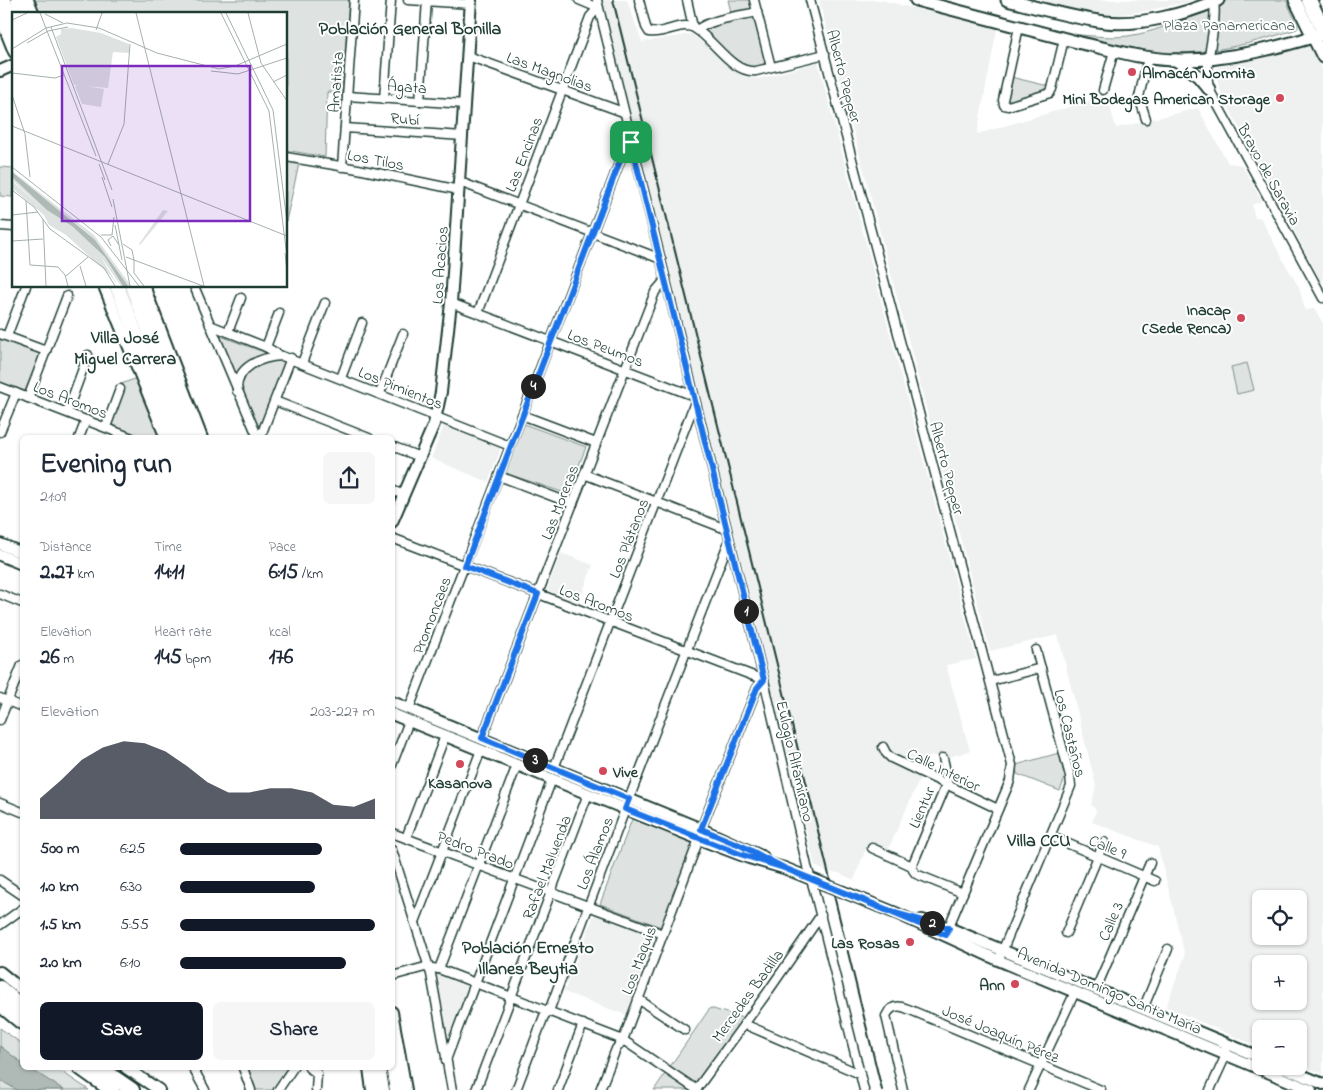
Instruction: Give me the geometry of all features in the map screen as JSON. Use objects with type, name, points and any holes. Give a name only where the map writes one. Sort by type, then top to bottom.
[{"type":"highway","points":[[3,0],[12,21]]},
{"type":"highway","points":[[18,0],[22,12]]},
{"type":"highway","points":[[28,0],[32,12]]},
{"type":"highway","points":[[1309,0],[1320,33]]},
{"type":"highway","points":[[117,288],[176,435]]},
{"type":"highway","points":[[134,288],[167,349]]},
{"type":"highway","points":[[134,288],[190,435]]},
{"type":"highway","points":[[0,988],[20,1005]]},
{"type":"highway","points":[[0,1004],[20,1020]]},
{"type":"highway","points":[[85,1070],[112,1090]]},
{"type":"highway","points":[[103,1070],[132,1090]]},
{"type":"highway","points":[[378,1070],[382,1090]]},
{"type":"highway","points":[[394,1070],[397,1090]]},
{"type":"main road","points":[[916,0],[932,2],[1064,39],[1148,58],[1176,60],[1209,59],[1253,52],[1320,33]]},
{"type":"main road","points":[[1007,0],[1066,15],[1112,22],[1161,18],[1215,1]]},
{"type":"main road","points":[[1295,0],[1320,33],[1323,57]]},
{"type":"main road","name":"Los Acacios","points":[[395,515],[437,416],[441,392],[451,303],[460,186],[471,2]]},
{"type":"main road","points":[[0,18],[12,47]]},
{"type":"main road","points":[[1176,60],[1198,76],[1209,89]]},
{"type":"main road","points":[[0,71],[12,66]]},
{"type":"main road","points":[[105,288],[165,435]]},
{"type":"main road","points":[[145,288],[201,435]]},
{"type":"main road","points":[[0,544],[20,552]]},
{"type":"main road","points":[[0,555],[20,563]]},
{"type":"main road","name":"Avenida Domingo Santa María","points":[[395,703],[554,768],[627,804],[700,834],[750,850],[784,868],[947,932],[1000,955],[1075,992],[1311,1090]]},
{"type":"main road","name":"Avenida Domingo Santa María","points":[[395,715],[588,794],[627,804]]},
{"type":"main road","name":"Avenida Domingo Santa María","points":[[1000,955],[1096,989],[1252,1054]]},
{"type":"main road","points":[[0,972],[20,988]]},
{"type":"main road","points":[[395,1029],[406,1090]]},
{"type":"main road","points":[[129,1070],[159,1090]]},
{"type":"main road","points":[[366,1090],[368,1070]]},
{"type":"main road","points":[[368,1070],[372,1090]]},
{"type":"main road","points":[[1302,1075],[1323,1084]]},
{"type":"street","name":"Amatista","points":[[342,167],[354,0]]},
{"type":"street","points":[[384,99],[391,0]]},
{"type":"street","points":[[408,0],[471,2]]},
{"type":"street","points":[[579,0],[598,4]]},
{"type":"street","points":[[639,0],[649,32],[682,27],[695,29],[743,70],[751,71],[825,54]]},
{"type":"street","points":[[687,0],[695,29]]},
{"type":"street","points":[[754,0],[771,67]]},
{"type":"street","name":"Alberto Pepper","points":[[810,0],[1012,765],[1012,777],[947,932]]},
{"type":"street","points":[[420,101],[426,1]]},
{"type":"street","name":"Bravo de Saravia","points":[[1215,1],[1215,22],[1207,75],[1209,89],[1323,298]]},
{"type":"street","name":"Las Encinas","points":[[478,313],[590,17],[598,4]]},
{"type":"street","name":"Eulogio Altamirano","points":[[598,4],[864,1090]]},
{"type":"street","points":[[695,29],[710,23],[757,12]]},
{"type":"street","points":[[1019,27],[1003,100],[1004,105],[1008,106],[1050,93],[1064,39]]},
{"type":"street","points":[[1103,90],[1114,51]]},
{"type":"street","name":"Las Magnolias","points":[[468,56],[624,112]]},
{"type":"street","points":[[1146,119],[1139,97],[1148,58]]},
{"type":"street","name":"Ágata","points":[[347,96],[465,104]]},
{"type":"street","name":"Rubí","points":[[345,128],[463,136]]},
{"type":"street","name":"Promoncaes","points":[[409,709],[625,148],[631,142]]},
{"type":"street","name":"Los Tilos","points":[[288,157],[460,186],[518,205],[661,259]]},
{"type":"street","name":"Las Moreras","points":[[482,738],[655,292],[666,279]]},
{"type":"street","points":[[25,288],[3,335],[46,351]]},
{"type":"street","points":[[195,288],[237,391],[258,435]]},
{"type":"street","points":[[28,398],[66,296]]},
{"type":"street","points":[[228,332],[241,298]]},
{"type":"street","points":[[302,363],[325,303]]},
{"type":"street","name":"Los Peumos","points":[[451,303],[625,369],[695,399]]},
{"type":"street","points":[[266,347],[279,312]]},
{"type":"street","points":[[341,378],[362,323]]},
{"type":"street","name":"Los Pimientos","points":[[210,325],[266,347],[282,356],[380,393],[510,446]]},
{"type":"street","points":[[380,393],[403,334]]},
{"type":"street","points":[[66,412],[88,355]]},
{"type":"street","name":"Los Pimientos","points":[[237,391],[238,380],[244,369],[266,359],[282,356]]},
{"type":"street","points":[[260,435],[291,358]]},
{"type":"street","name":"Los Aromos","points":[[0,387],[125,435]]},
{"type":"street","points":[[106,427],[120,390]]},
{"type":"street","points":[[0,432],[16,393]]},
{"type":"street","name":"Los Plátanos","points":[[554,768],[695,399]]},
{"type":"street","points":[[275,401],[361,435]]},
{"type":"street","points":[[522,415],[596,444]]},
{"type":"street","points":[[80,435],[86,420]]},
{"type":"street","points":[[395,447],[420,457]]},
{"type":"street","points":[[584,474],[726,529]]},
{"type":"street","points":[[499,476],[573,504]]},
{"type":"street","points":[[395,491],[404,495]]},
{"type":"street","name":"Los Aromos","points":[[395,539],[764,680]]},
{"type":"street","name":"Los Álamos","points":[[516,1090],[544,1016],[549,1011],[729,541]]},
{"type":"street","points":[[0,594],[20,602]]},
{"type":"street","name":"Los Castaños","points":[[1000,955],[1070,790],[1071,780],[1036,650]]},
{"type":"street","points":[[991,682],[1041,668]]},
{"type":"street","points":[[0,720],[4,699],[20,673]]},
{"type":"street","name":"Los Maquis","points":[[600,1090],[616,1048],[623,1040],[757,688],[764,680]]},
{"type":"street","points":[[4,699],[20,706]]},
{"type":"street","points":[[395,757],[409,721]]},
{"type":"street","points":[[406,838],[445,736]]},
{"type":"street","name":"Calle Interior","points":[[883,748],[891,758],[998,809]]},
{"type":"street","points":[[415,922],[481,750]]},
{"type":"street","name":"Lientur","points":[[912,866],[946,785],[947,776],[943,758]]},
{"type":"street","points":[[439,969],[517,765]]},
{"type":"street","points":[[446,1060],[552,780]]},
{"type":"street","name":"Rafael Maluenda","points":[[476,1090],[588,794]]},
{"type":"street","points":[[0,803],[20,811]]},
{"type":"street","name":"Pedro Prado","points":[[395,834],[663,934]]},
{"type":"street","name":"Calle 9","points":[[1050,836],[1155,881]]},
{"type":"street","points":[[1066,933],[1104,842]]},
{"type":"street","points":[[872,848],[912,866],[912,870],[916,874],[964,893]]},
{"type":"street","points":[[395,859],[428,967],[452,1090]]},
{"type":"street","name":"Calle 3","points":[[1096,989],[1150,864]]},
{"type":"street","points":[[0,880],[20,894]]},
{"type":"street","points":[[0,925],[20,910]]},
{"type":"street","name":"Mercedes Badilla","points":[[696,1090],[821,915]]},
{"type":"street","points":[[1143,1009],[1168,949]]},
{"type":"street","points":[[395,975],[428,967],[439,969],[623,1040],[696,1090]]},
{"type":"street","points":[[1029,1090],[1075,992]]},
{"type":"street","points":[[638,999],[685,1030]]},
{"type":"street","name":"José Joaquín Pérez","points":[[904,1090],[886,1016],[890,1009],[897,1006],[1101,1090]]},
{"type":"street","points":[[558,1090],[583,1024]]},
{"type":"street","points":[[744,1024],[860,1074]]},
{"type":"street","points":[[1210,1090],[1226,1055],[1221,1041]]},
{"type":"street","points":[[194,1070],[205,1090]]},
{"type":"street","points":[[243,1070],[251,1090]]},
{"type":"street","points":[[278,1090],[292,1070]]},
{"type":"street","points":[[312,1070],[318,1073],[316,1090]]},
{"type":"shaded area","points":[[601,0],[627,0],[642,42],[692,34],[744,77],[759,79],[818,62],[976,659],[946,665],[970,751],[949,757],[930,756],[888,850],[868,843],[854,880],[839,873],[828,872],[815,866]]},
{"type":"shaded area","points":[[819,0],[881,0],[997,29],[977,134],[1107,96],[1116,128],[1198,108],[1228,163],[1242,165],[1262,201],[1252,205],[1255,218],[1260,217],[1299,287],[1305,310],[1314,309],[1323,323],[1323,1074],[1307,1067],[1307,1020],[1252,1020],[1252,1044],[1166,1007],[1185,956],[1158,847],[1092,822],[1096,810],[1091,805],[1096,786],[1058,635],[990,651]]},
{"type":"shaded area","points":[[1033,0],[1197,0],[1117,15],[1081,11]]},
{"type":"shaded area","points":[[1310,45],[1323,70],[1323,285],[1222,95],[1216,68]]},
{"type":"shaded area","points":[[444,426],[499,447],[500,451],[488,482],[431,458]]},
{"type":"shaded area","points":[[561,553],[593,565],[579,602],[547,590]]},
{"type":"shaded area","points":[[595,913],[655,935],[626,1015],[564,992]]},
{"type":"shaded area","points":[[435,972],[471,985],[447,1045],[436,980]]},
{"type":"shaded area","points":[[0,1046],[20,1061],[20,1070],[32,1070],[64,1090],[17,1090],[0,1080]]},
{"type":"green space","points":[[35,0],[349,0],[342,93],[327,92],[325,157],[288,150],[288,12],[39,12]]},
{"type":"green space","points":[[728,0],[750,0],[767,66],[752,69],[740,65],[703,31],[733,20]]},
{"type":"green space","name":"Plaza Panamericana","points":[[1225,0],[1286,0],[1298,26],[1297,29],[1235,46],[1209,51],[1181,53],[1137,49],[1079,35],[1116,37],[1141,34],[1178,21]]},
{"type":"green space","points":[[1011,77],[1048,86],[1046,91],[1008,101]]},
{"type":"green space","points":[[288,161],[299,164],[288,212]]},
{"type":"green space","points":[[0,167],[12,168],[12,197],[0,196]]},
{"type":"green space","points":[[218,335],[285,360],[260,432]]},
{"type":"green space","points":[[0,337],[41,352],[25,391],[0,382]]},
{"type":"green space","points":[[1247,363],[1254,390],[1237,394],[1231,367]]},
{"type":"green space","points":[[137,378],[159,435],[135,435],[110,426],[123,390],[121,384]]},
{"type":"green space","points":[[524,424],[586,447],[568,494],[505,473]]},
{"type":"green space","points":[[1059,753],[1065,778],[1060,791],[1017,774],[1016,765]]},
{"type":"green space","points":[[632,819],[693,842],[661,927],[600,904]]},
{"type":"green space","points":[[710,1008],[743,1018],[691,1090],[654,1090]]},
{"type":"green space","points":[[0,1028],[20,1043],[20,1070],[59,1070],[89,1090],[0,1090]]},
{"type":"green space","points":[[248,1070],[288,1070],[275,1090],[254,1090]]},
{"type":"railway","points":[[613,0],[882,1090]]},
{"type":"place","name":"Almacén Normita","points":[[1132,72]]},
{"type":"place","name":"Mini Bodegas American Storage","points":[[1280,98]]},
{"type":"place","name":"Inacap (Sede Renca)","points":[[1241,318]]},
{"type":"place","name":"Kasanova","points":[[460,764]]},
{"type":"place","name":"Vive","points":[[603,771]]},
{"type":"place","name":"Las Rosas","points":[[910,942]]},
{"type":"place","name":"Ann","points":[[1015,984]]},
{"type":"district","name":"Población General Bonilla","points":[[410,28]]},
{"type":"district","name":"Villa José Miguel Carrera","points":[[125,347]]},
{"type":"district","name":"Villa CCU","points":[[1039,840]]},
{"type":"district","name":"Población Ernesto Illanes Beytia","points":[[528,958]]},
{"type":"route","points":[[631,142],[625,148],[465,566],[538,594],[482,738],[629,799],[625,809],[749,858],[784,868],[946,935],[949,928],[898,914],[784,868],[742,846],[701,829],[757,688],[764,680],[631,142]]}]
